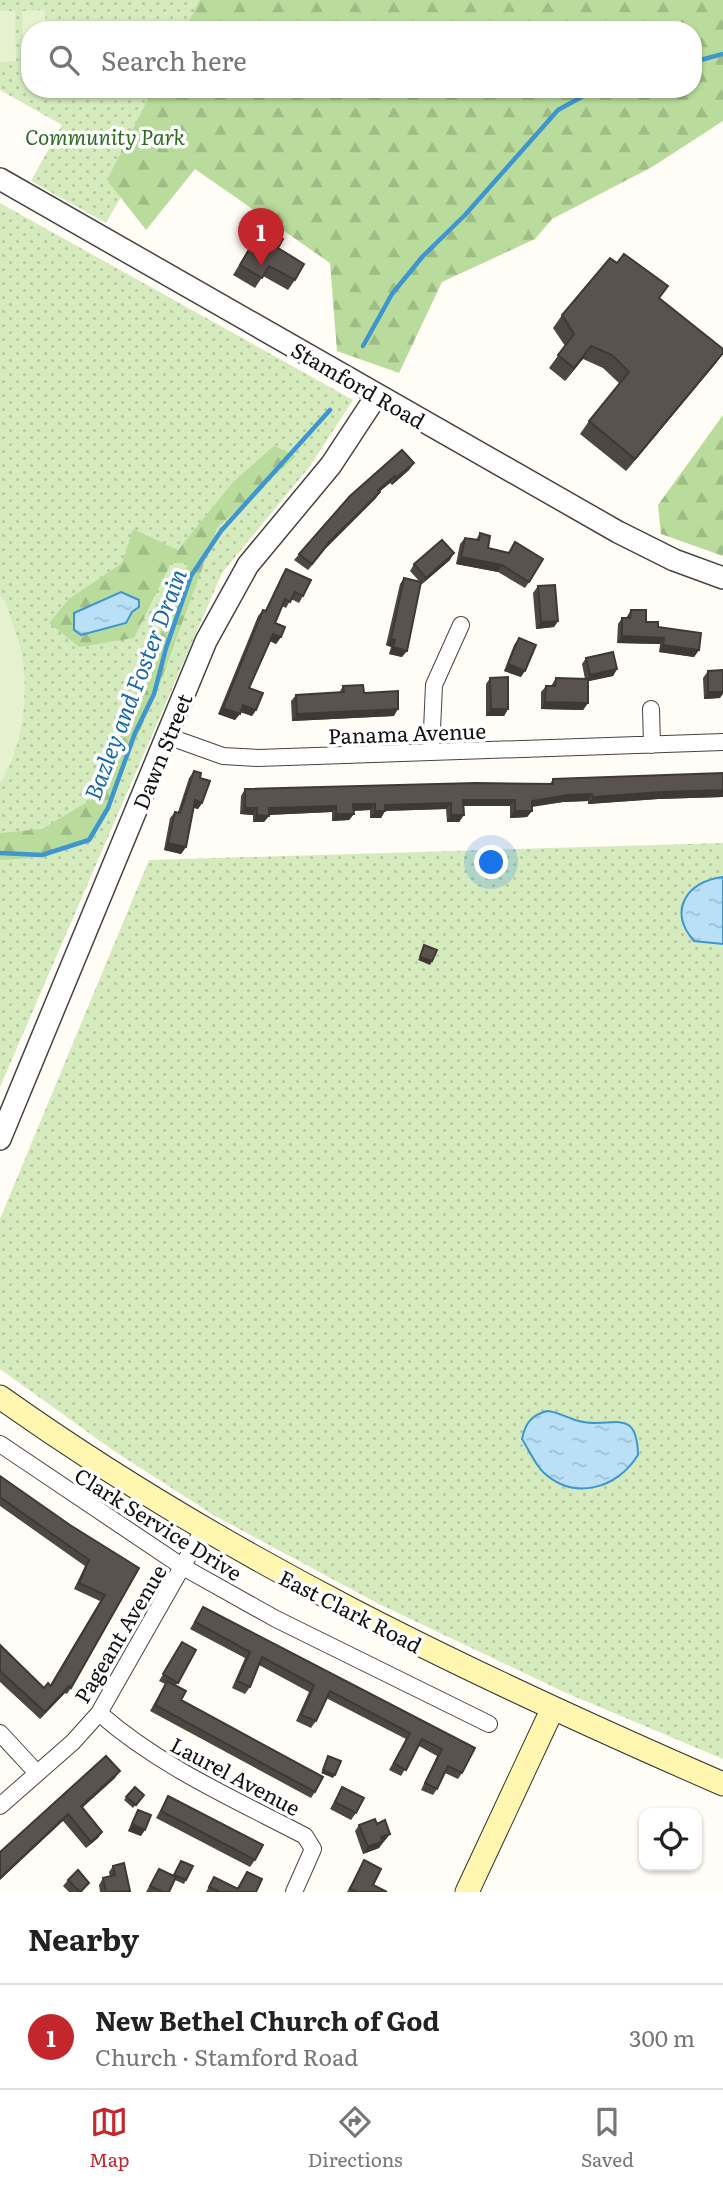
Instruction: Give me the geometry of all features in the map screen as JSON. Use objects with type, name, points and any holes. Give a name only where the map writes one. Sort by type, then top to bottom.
[{"type":"main road","name":"East Clark Road","points":[[0,1397],[122,1480],[321,1597],[552,1710],[723,1784]]},
{"type":"main road","points":[[467,1892],[552,1710]]},
{"type":"street","name":"Stamford Road","points":[[0,179],[618,532],[674,560],[723,578]]},
{"type":"street","name":"Dawn Street","points":[[0,1139],[206,640],[248,565],[331,465],[377,395]]},
{"type":"street","points":[[431,752],[434,685],[461,625]]},
{"type":"street","points":[[651,709],[652,745]]},
{"type":"street","name":"Panama Avenue","points":[[167,736],[223,756],[258,758],[723,742]]},
{"type":"street","name":"Clark Service Drive","points":[[0,1444],[183,1567],[276,1619],[489,1724]]},
{"type":"street","name":"Pageant Avenue","points":[[0,1806],[73,1742],[99,1713],[203,1530]]},
{"type":"street","name":"Laurel Avenue","points":[[99,1713],[144,1749],[305,1836],[313,1849],[294,1892]]},
{"type":"street","points":[[0,1733],[37,1773]]},
{"type":"green space","name":"Community Park","points":[[0,0],[235,0],[223,21],[21,21],[21,98],[178,98],[106,223],[31,181],[62,125],[0,90]]},
{"type":"green space","points":[[200,0],[723,0],[723,121],[652,167],[552,219],[535,239],[442,282],[399,373],[337,351],[330,263],[195,169],[146,230],[107,180],[148,98],[702,98],[702,21],[189,21]]},
{"type":"green space","points":[[45,10],[46,21],[22,21],[22,11]]},
{"type":"green space","points":[[0,11],[15,11],[16,61],[0,62]]},
{"type":"green space","points":[[0,203],[353,400],[310,466],[222,573],[0,1087]]},
{"type":"green space","points":[[723,415],[723,556],[661,534],[658,505]]},
{"type":"green space","points":[[274,446],[296,456],[217,528],[159,686],[94,838],[31,858],[0,860],[0,833],[42,829],[92,799],[188,563],[171,563],[134,638],[79,647],[49,623],[69,599],[122,563],[133,529],[178,550],[233,482]]},
{"type":"green space","points":[[0,596],[6,603],[20,647],[25,692],[22,724],[14,755],[0,783]]},
{"type":"green space","points":[[723,843],[723,1759],[564,1692],[379,1604],[215,1516],[114,1451],[0,1369],[0,1219],[149,860]]},
{"type":"water","points":[[121,592],[139,600],[139,607],[132,612],[126,623],[81,635],[74,630],[74,613]]},
{"type":"water","points":[[723,877],[723,944],[694,941],[682,919],[685,899],[699,884]]},
{"type":"water","points":[[547,1411],[590,1423],[627,1424],[633,1429],[638,1455],[629,1467],[607,1483],[581,1488],[555,1481],[540,1469],[522,1439],[530,1421]]},
{"type":"building","points":[[262,227],[283,239],[278,248],[304,264],[295,280],[269,266],[262,278],[240,265]]},
{"type":"building","points":[[624,254],[668,286],[659,298],[723,349],[723,353],[635,459],[589,421],[629,372],[612,355],[591,346],[574,368],[558,355],[574,334],[562,315],[610,258],[617,263]]},
{"type":"building","points":[[402,450],[414,463],[378,490],[380,492],[330,541],[312,564],[299,554],[350,496]]},
{"type":"building","points":[[480,533],[490,536],[488,548],[509,553],[515,542],[543,559],[529,582],[502,565],[461,557],[465,538],[479,540]]},
{"type":"building","points":[[442,540],[454,553],[426,578],[414,564]]},
{"type":"building","points":[[286,569],[311,580],[303,596],[295,592],[290,602],[285,599],[275,623],[285,627],[281,637],[273,634],[249,688],[263,693],[256,710],[243,705],[240,714],[223,708],[263,610],[266,611]]},
{"type":"building","points":[[404,578],[421,582],[407,651],[393,647],[395,640],[391,639]]},
{"type":"building","points":[[555,585],[558,621],[541,622],[538,586]]},
{"type":"building","points":[[631,610],[646,610],[646,622],[658,622],[658,627],[701,633],[699,650],[663,645],[664,638],[622,636],[622,618],[630,618]]},
{"type":"building","points":[[519,638],[536,645],[525,671],[508,664]]},
{"type":"building","points":[[613,652],[617,669],[590,675],[586,658]]},
{"type":"building","points":[[723,670],[723,692],[708,692],[708,671]]},
{"type":"building","points":[[508,677],[508,709],[491,709],[490,678]]},
{"type":"building","points":[[556,678],[588,679],[588,703],[545,702],[546,686],[555,686]]},
{"type":"building","points":[[363,685],[364,693],[398,691],[398,709],[297,714],[296,695],[344,692],[343,686]]},
{"type":"building","points":[[194,771],[201,773],[200,778],[210,781],[202,803],[195,800],[186,847],[168,843],[175,812],[180,813]]},
{"type":"building","points":[[723,773],[723,790],[593,797],[592,794],[568,795],[532,801],[532,811],[515,811],[515,800],[463,800],[464,815],[451,815],[451,803],[385,805],[385,811],[375,811],[375,804],[353,804],[354,814],[336,814],[336,806],[269,808],[269,816],[257,815],[257,808],[245,808],[245,789],[476,783],[553,784],[553,779]]},
{"type":"building","points":[[424,945],[437,950],[432,961],[420,957]]},
{"type":"building","points":[[0,1476],[70,1525],[139,1568],[71,1688],[69,1686],[45,1712],[0,1671],[0,1645],[44,1688],[48,1683],[51,1686],[105,1595],[79,1583],[89,1560],[0,1497]]},
{"type":"building","points":[[203,1607],[475,1748],[462,1773],[448,1766],[437,1789],[425,1783],[442,1749],[422,1739],[406,1770],[394,1763],[410,1733],[330,1691],[316,1721],[301,1715],[314,1685],[262,1657],[250,1687],[237,1681],[250,1652],[195,1622]]},
{"type":"building","points":[[182,1642],[196,1650],[178,1683],[163,1674]]},
{"type":"building","points":[[167,1681],[186,1691],[181,1700],[323,1777],[315,1792],[155,1705]]},
{"type":"building","points":[[106,1756],[120,1771],[81,1806],[102,1832],[91,1842],[68,1814],[0,1878],[0,1852]]},
{"type":"building","points":[[328,1756],[341,1761],[335,1775],[323,1770]]},
{"type":"building","points":[[135,1787],[144,1795],[136,1805],[126,1797]]},
{"type":"building","points":[[342,1787],[364,1798],[356,1813],[335,1802]]},
{"type":"building","points":[[168,1796],[263,1845],[255,1860],[161,1811]]},
{"type":"building","points":[[138,1810],[151,1815],[145,1830],[132,1824]]},
{"type":"building","points":[[375,1819],[377,1824],[385,1820],[390,1834],[381,1837],[383,1841],[368,1847],[359,1825]]},
{"type":"building","points":[[364,1860],[381,1869],[373,1885],[387,1892],[357,1892],[350,1889]]},
{"type":"building","points":[[181,1861],[193,1866],[186,1880],[174,1875]]},
{"type":"building","points":[[124,1863],[130,1891],[106,1892],[103,1878],[115,1875],[113,1866]]},
{"type":"building","points":[[159,1869],[176,1877],[169,1892],[150,1886]]},
{"type":"building","points":[[78,1870],[89,1883],[80,1892],[68,1880]]},
{"type":"building","points":[[247,1872],[262,1879],[256,1892],[220,1892],[209,1887],[214,1877],[238,1889]]},
{"type":"waterway","name":"Bazley and Foster Drain","points":[[702,60],[723,54]]},
{"type":"waterway","name":"Bazley and Foster Drain","points":[[363,346],[392,294],[423,256],[465,215],[558,110],[580,98]]},
{"type":"waterway","name":"Bazley and Foster Drain","points":[[0,853],[42,855],[89,840],[108,808],[135,733],[154,694],[166,648],[191,576],[221,531],[330,410]]},
{"type":"place","name":"New Bethel Church of God","points":[[261,266]]}]
